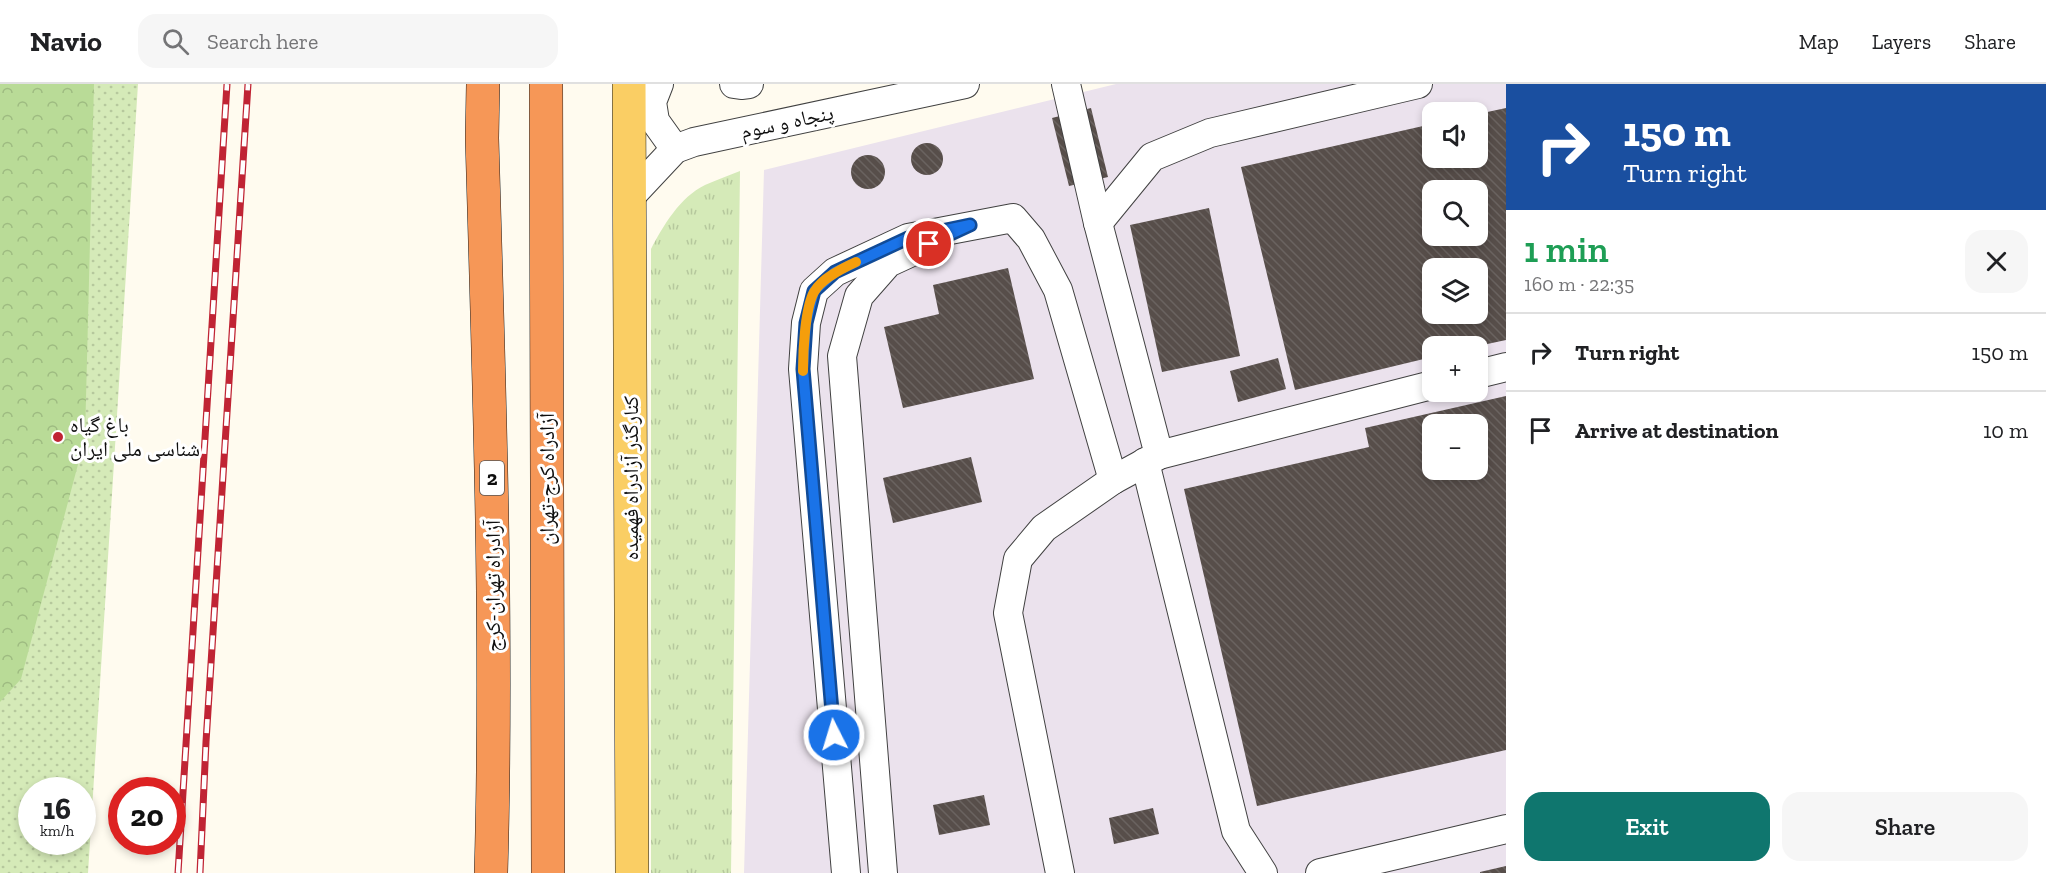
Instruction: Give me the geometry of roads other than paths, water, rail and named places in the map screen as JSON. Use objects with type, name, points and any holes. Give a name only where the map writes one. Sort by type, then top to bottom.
[{"type":"highway","name":"آزادراه تهران-کرج","points":[[483,84],[482,138],[494,559],[494,758],[491,873]]},
{"type":"highway","name":"آزادراه کرج-تهران","points":[[546,84],[548,873]]},
{"type":"main road","name":"کنارگذر آزادراه فهمیده","points":[[629,84],[632,873]]},
{"type":"street","points":[[659,84],[652,102],[655,121],[675,149]]},
{"type":"street","points":[[734,84],[741,86],[749,84]]},
{"type":"street","name":"پنجاه و سوم","points":[[630,197],[675,149],[694,142],[965,84]]},
{"type":"street","points":[[1066,84],[1236,831],[1263,873]]},
{"type":"street","points":[[1098,223],[1152,157],[1210,134],[1418,84]]},
{"type":"street","points":[[846,873],[803,369],[806,323],[814,291],[835,272],[908,238],[1013,218],[1031,239],[1058,290],[1113,480]]},
{"type":"street","points":[[883,873],[842,356],[859,296],[888,263],[970,225]]},
{"type":"street","points":[[1488,372],[1506,367]]},
{"type":"street","points":[[1060,873],[1008,613],[1018,559],[1044,528],[1113,480],[1152,458],[1422,388]]},
{"type":"street","points":[[1320,873],[1506,829]]},
{"type":"railway","points":[[178,873],[227,84]]},
{"type":"railway","points":[[200,873],[206,742],[248,84]]},
{"type":"place","name":"باغ گیاه‌ شناسی ملی ایران","points":[[58,437]]}]
